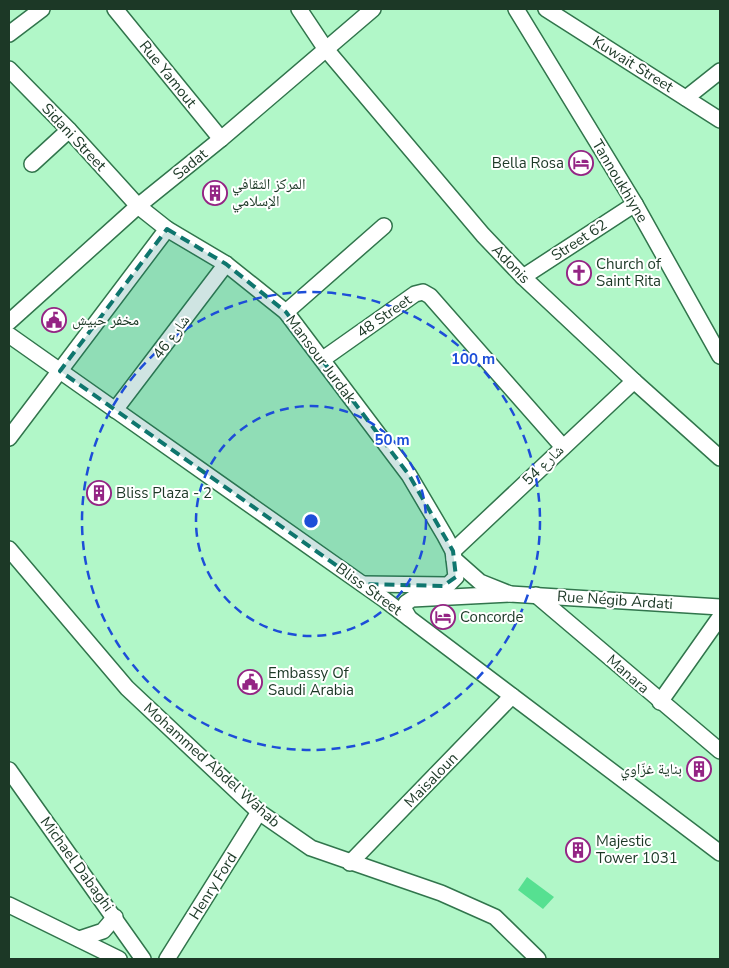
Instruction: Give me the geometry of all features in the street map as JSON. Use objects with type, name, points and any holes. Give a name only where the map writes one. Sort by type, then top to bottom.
[{"type":"street","points":[[9,34],[42,9]]},
{"type":"street","name":"Rue Yamout","points":[[115,9],[222,139]]},
{"type":"street","name":"Adonis","points":[[299,9],[325,48],[483,235],[523,277],[720,458]]},
{"type":"street","name":"Sadat","points":[[9,322],[138,206],[222,139],[325,48],[373,9]]},
{"type":"street","name":"Tannoukhiyne","points":[[516,9],[635,204],[720,356]]},
{"type":"street","name":"Kuwait Street","points":[[546,9],[720,120]]},
{"type":"street","name":"Sidani Street","points":[[9,69],[69,130],[138,206]]},
{"type":"street","points":[[686,98],[720,71]]},
{"type":"street","points":[[32,164],[69,130]]},
{"type":"street","name":"Street 62","points":[[523,277],[635,204]]},
{"type":"street","name":"Mansour Jurdak","points":[[138,206],[167,229],[226,264],[286,312],[409,475],[453,555],[480,582],[510,594]]},
{"type":"street","points":[[286,312],[384,226]]},
{"type":"street","points":[[9,438],[167,229]]},
{"type":"street","name":"شارع 46","points":[[115,410],[226,264]]},
{"type":"street","name":"48 Street","points":[[323,360],[415,294],[424,292],[430,296],[563,447]]},
{"type":"street","name":"Bliss Street","points":[[9,335],[363,584],[720,853]]},
{"type":"street","name":"شارع 54","points":[[453,555],[563,447],[634,381]]},
{"type":"street","name":"Mohammed Abdel Wahab","points":[[9,549],[127,688],[258,812],[311,848],[441,894],[494,917],[538,959]]},
{"type":"street","points":[[363,584],[448,585],[456,577],[453,555]]},
{"type":"street","points":[[409,618],[404,609],[406,603],[412,599],[510,594]]},
{"type":"street","name":"Rue Négib Ardati","points":[[510,594],[720,607]]},
{"type":"street","name":"Manara","points":[[536,595],[720,751]]},
{"type":"street","points":[[660,702],[720,617]]},
{"type":"street","name":"Maisaloun","points":[[350,863],[512,696]]},
{"type":"street","name":"Michael Dabaghi","points":[[9,770],[143,959]]},
{"type":"street","name":"Henry Ford","points":[[167,959],[258,812]]},
{"type":"street","points":[[11,910],[79,939],[119,959]]},
{"type":"street","points":[[79,939],[103,931],[115,917]]},
{"type":"highlighted area","points":[[167,229],[226,264],[286,312],[409,475],[453,551],[456,577],[443,586],[363,584],[60,371]]},
{"type":"shaded area","points":[[527,877],[554,897],[543,909],[518,890]]},
{"type":"place","name":"Bella Rosa","points":[[581,163]]},
{"type":"place","name":"المركز الثقافي الإسلامي","points":[[215,193]]},
{"type":"place","name":"Church of Saint Rita","points":[[579,273]]},
{"type":"place","name":"مخفر حبيش","points":[[54,320]]},
{"type":"place","name":"Bliss Plaza - 2","points":[[99,493]]},
{"type":"place","name":"Concorde","points":[[443,617]]},
{"type":"place","name":"Embassy Of Saudi Arabia","points":[[250,682]]},
{"type":"place","name":"بناية غزّاوي","points":[[699,769]]},
{"type":"place","name":"Majestic Tower 1031","points":[[578,850]]}]
